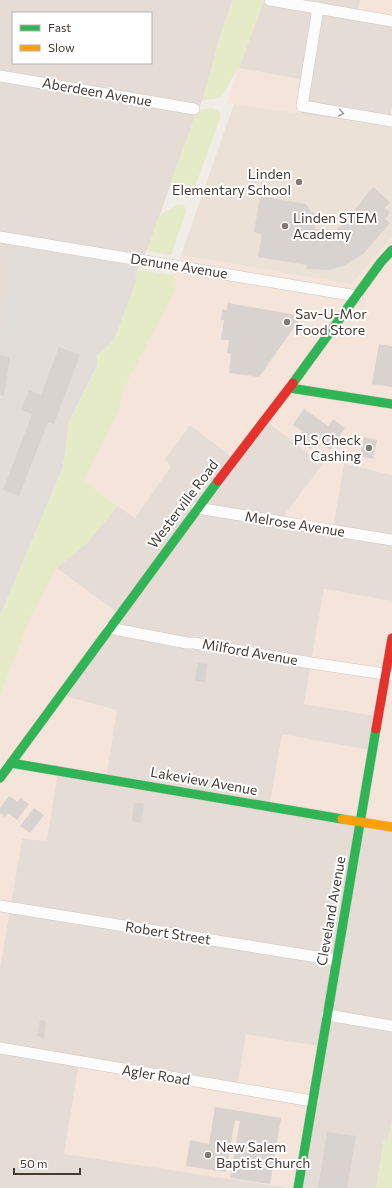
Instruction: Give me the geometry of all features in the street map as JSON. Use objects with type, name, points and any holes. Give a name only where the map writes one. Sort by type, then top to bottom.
[{"type":"main road","name":"Westerville Road","points":[[0,778],[197,508],[290,388],[381,262],[392,250]]},
{"type":"main road","points":[[290,388],[392,404]]},
{"type":"main road","name":"Cleveland Avenue","points":[[298,1188],[360,821],[389,674],[392,638]]},
{"type":"main road","name":"Lakeview Avenue","points":[[11,763],[392,827]]},
{"type":"street","points":[[270,0],[392,21]]},
{"type":"street","points":[[318,8],[302,106],[392,122]]},
{"type":"street","name":"Aberdeen Avenue","points":[[0,76],[194,109]]},
{"type":"street","name":"Denune Avenue","points":[[0,236],[357,296]]},
{"type":"street","name":"Melrose Avenue","points":[[197,508],[392,540]]},
{"type":"street","name":"Milford Avenue","points":[[109,628],[187,643],[194,642],[311,663],[389,674]]},
{"type":"street","name":"Robert Street","points":[[0,906],[336,960]]},
{"type":"street","points":[[327,1015],[392,1026]]},
{"type":"street","name":"Agler Road","points":[[0,1048],[312,1101]]},
{"type":"shaded area","points":[[0,0],[233,0],[222,30],[203,99],[196,113],[148,248],[141,261],[0,329]]},
{"type":"shaded area","points":[[264,0],[360,0],[357,17],[392,23],[392,107],[389,126],[300,114],[304,80],[239,68]]},
{"type":"shaded area","points":[[360,0],[392,0],[392,23],[357,17]]},
{"type":"shaded area","points":[[239,68],[304,80],[300,114],[227,103]]},
{"type":"shaded area","name":"Linden Elementary School","points":[[234,104],[392,127],[392,237],[351,284],[181,255]]},
{"type":"shaded area","points":[[392,237],[392,475],[344,463],[332,533],[279,523],[323,464],[265,420],[234,459],[190,425],[164,460],[171,466],[135,518],[83,481],[119,409],[125,386],[173,277],[181,255],[351,284]]},
{"type":"shaded area","points":[[16,240],[141,261],[135,277],[138,278],[114,340],[97,356],[97,366],[69,422],[63,467],[0,616],[0,329],[2,329]]},
{"type":"shaded area","points":[[265,420],[323,464],[279,522],[332,533],[344,463],[392,475],[392,601],[324,589],[304,704],[376,716],[392,827],[392,1119],[388,1140],[384,1140],[376,1188],[297,1188],[246,1034],[237,1089],[270,1184],[289,1188],[0,1188],[0,968],[22,839],[58,772],[116,710],[60,695],[119,614],[56,568],[86,544],[118,506],[135,518],[171,466],[164,460],[190,425]]},
{"type":"shaded area","points":[[56,568],[119,614],[60,695],[117,710],[106,779],[58,772],[47,841],[22,839],[0,968],[0,695],[30,617]]},
{"type":"shaded area","points":[[324,589],[392,601],[392,827],[269,808],[282,734],[370,750],[376,716],[304,704]]},
{"type":"shaded area","points":[[246,1034],[319,1046],[297,1188],[64,1154],[79,1063],[237,1088]]},
{"type":"green space","points":[[233,0],[264,0],[239,68],[222,96],[205,100],[203,99],[222,30]]},
{"type":"green space","points":[[211,108],[220,113],[220,118],[193,192],[190,194],[187,193],[181,185],[174,186],[171,181],[196,113],[200,110]]},
{"type":"green space","points":[[177,205],[184,205],[186,211],[171,255],[148,251],[158,218],[163,213]]},
{"type":"green space","points":[[138,270],[174,275],[173,277],[176,280],[174,290],[125,386],[119,409],[83,481],[118,506],[86,544],[56,568],[30,617],[0,695],[0,616],[63,467],[69,422],[97,366],[97,356],[114,340],[137,278],[135,277]]},
{"type":"green space","points":[[392,1119],[392,1188],[376,1188],[384,1139],[388,1140]]},
{"type":"building","name":"Linden STEM Academy","points":[[373,187],[390,202],[385,208],[390,212],[385,219],[390,223],[363,254],[345,265],[330,270],[306,269],[307,265],[258,257],[262,234],[254,232],[260,196],[306,204],[311,212],[317,214],[315,229],[323,230],[324,234],[335,231],[344,223]]},
{"type":"building","points":[[228,303],[302,316],[259,377],[229,373],[231,354],[227,353],[229,340],[221,340],[224,320],[221,320],[222,309],[227,310]]},
{"type":"building","points":[[379,344],[392,346],[392,387],[372,384]]},
{"type":"building","points":[[59,347],[80,355],[54,424],[48,422],[19,496],[3,490],[32,414],[21,410],[29,390],[41,395]]},
{"type":"building","points":[[0,355],[10,357],[4,396],[0,395]]},
{"type":"building","points":[[304,409],[328,426],[333,419],[345,428],[330,450],[317,441],[311,449],[296,439],[302,431],[293,425]]},
{"type":"building","name":"PLS Check Cashing","points":[[364,437],[377,440],[373,459],[360,456]]},
{"type":"building","points":[[198,663],[207,664],[205,682],[195,681]]},
{"type":"building","points":[[9,796],[18,802],[20,798],[29,804],[17,820],[8,813],[5,817],[0,813],[0,808]]},
{"type":"building","points":[[134,803],[144,804],[141,823],[132,821]]},
{"type":"building","points":[[34,808],[44,815],[30,833],[20,826]]},
{"type":"building","points":[[40,1020],[46,1021],[44,1038],[37,1036]]},
{"type":"building","name":"New Salem Baptist Church","points":[[215,1107],[281,1118],[270,1184],[230,1178],[240,1121],[235,1120],[226,1172],[186,1166],[190,1140],[209,1144]]},
{"type":"building","points":[[327,1132],[356,1136],[347,1188],[318,1188]]},
{"type":"traffic: fast","points":[[293,383],[381,262],[392,250]]},
{"type":"traffic: fast","points":[[290,388],[392,404]]},
{"type":"traffic: fast","points":[[0,778],[218,481]]},
{"type":"traffic: fast","points":[[298,1188],[376,729]]},
{"type":"traffic: fast","points":[[11,763],[342,819]]},
{"type":"traffic: slow","points":[[342,819],[392,827]]},
{"type":"traffic: jam","points":[[218,481],[293,383]]},
{"type":"traffic: jam","points":[[376,729],[392,638]]},
{"type":"place","name":"Linden Elementary School","points":[[299,182]]},
{"type":"place","name":"Linden STEM Academy","points":[[285,226]]},
{"type":"place","name":"Sav-U-Mor Food Store","points":[[287,322]]},
{"type":"place","name":"PLS Check Cashing","points":[[369,448]]},
{"type":"place","name":"New Salem Baptist Church","points":[[208,1155]]}]
